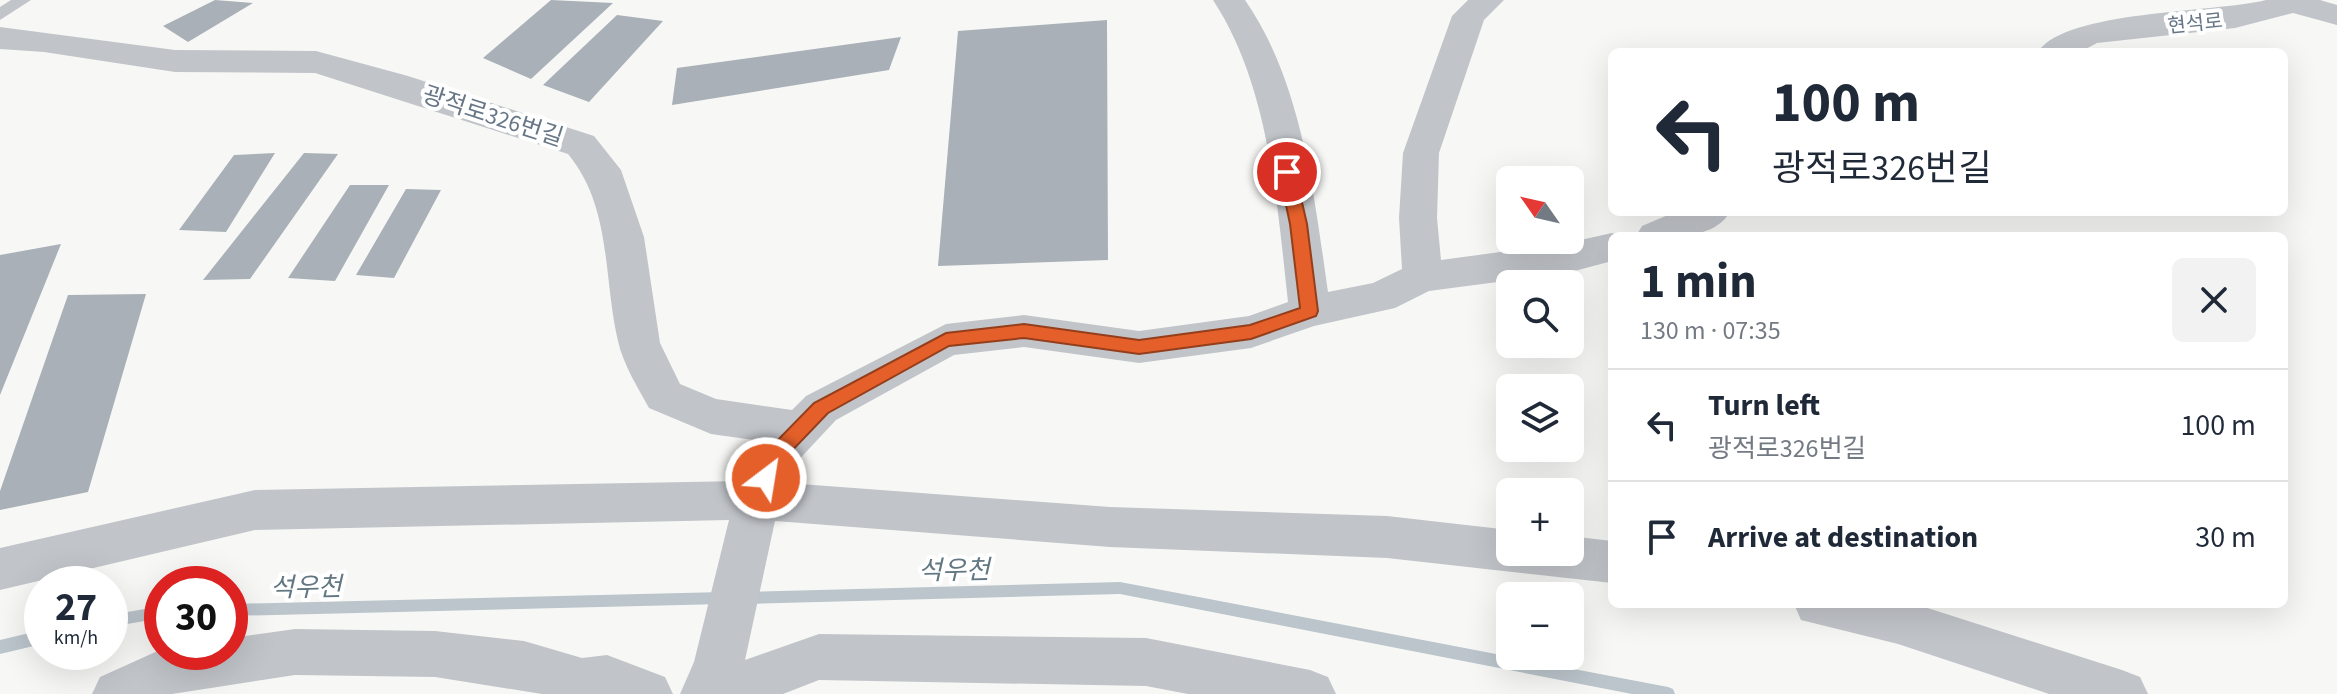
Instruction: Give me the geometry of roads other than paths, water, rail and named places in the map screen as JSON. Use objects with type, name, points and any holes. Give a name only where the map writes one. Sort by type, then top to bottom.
[{"type":"street","points":[[1229,0],[1255,44],[1276,120],[1299,224],[1310,311]]},
{"type":"street","points":[[1422,277],[1418,218],[1421,153],[1469,16],[1488,0]]},
{"type":"street","name":"현석로","points":[[2062,48],[2089,33],[2235,18],[2295,1],[2337,15]]},
{"type":"street","name":"광적로326번길","points":[[0,38],[44,41],[175,61],[316,62],[396,84],[581,145],[602,170],[611,197],[624,237],[639,343],[664,396],[711,416],[800,429]]},
{"type":"street","points":[[1672,232],[1703,216]]},
{"type":"street","points":[[1310,694],[1146,662],[819,657],[714,683],[757,500],[774,457],[821,408],[946,340],[1024,331],[1139,347],[1251,332],[1310,311],[1381,297],[1422,277],[1567,258],[1608,248]]},
{"type":"street","points":[[0,569],[255,510],[757,500],[1110,527],[1387,537],[1496,549]]},
{"type":"street","points":[[1584,559],[1608,562]]},
{"type":"street","points":[[1849,608],[2122,694]]},
{"type":"street","points":[[118,694],[167,671],[295,652],[435,654],[524,665],[575,688],[607,679],[647,694]]},
{"type":"lane","points":[[0,15],[22,0]]},
{"type":"waterway","name":"석우천","points":[[745,598],[1120,588],[1668,694]]},
{"type":"waterway","name":"석우천","points":[[248,610],[723,598]]},
{"type":"waterway","name":"석우천","points":[[128,618],[144,615]]},
{"type":"waterway","name":"석우천","points":[[0,647],[24,641]]}]
